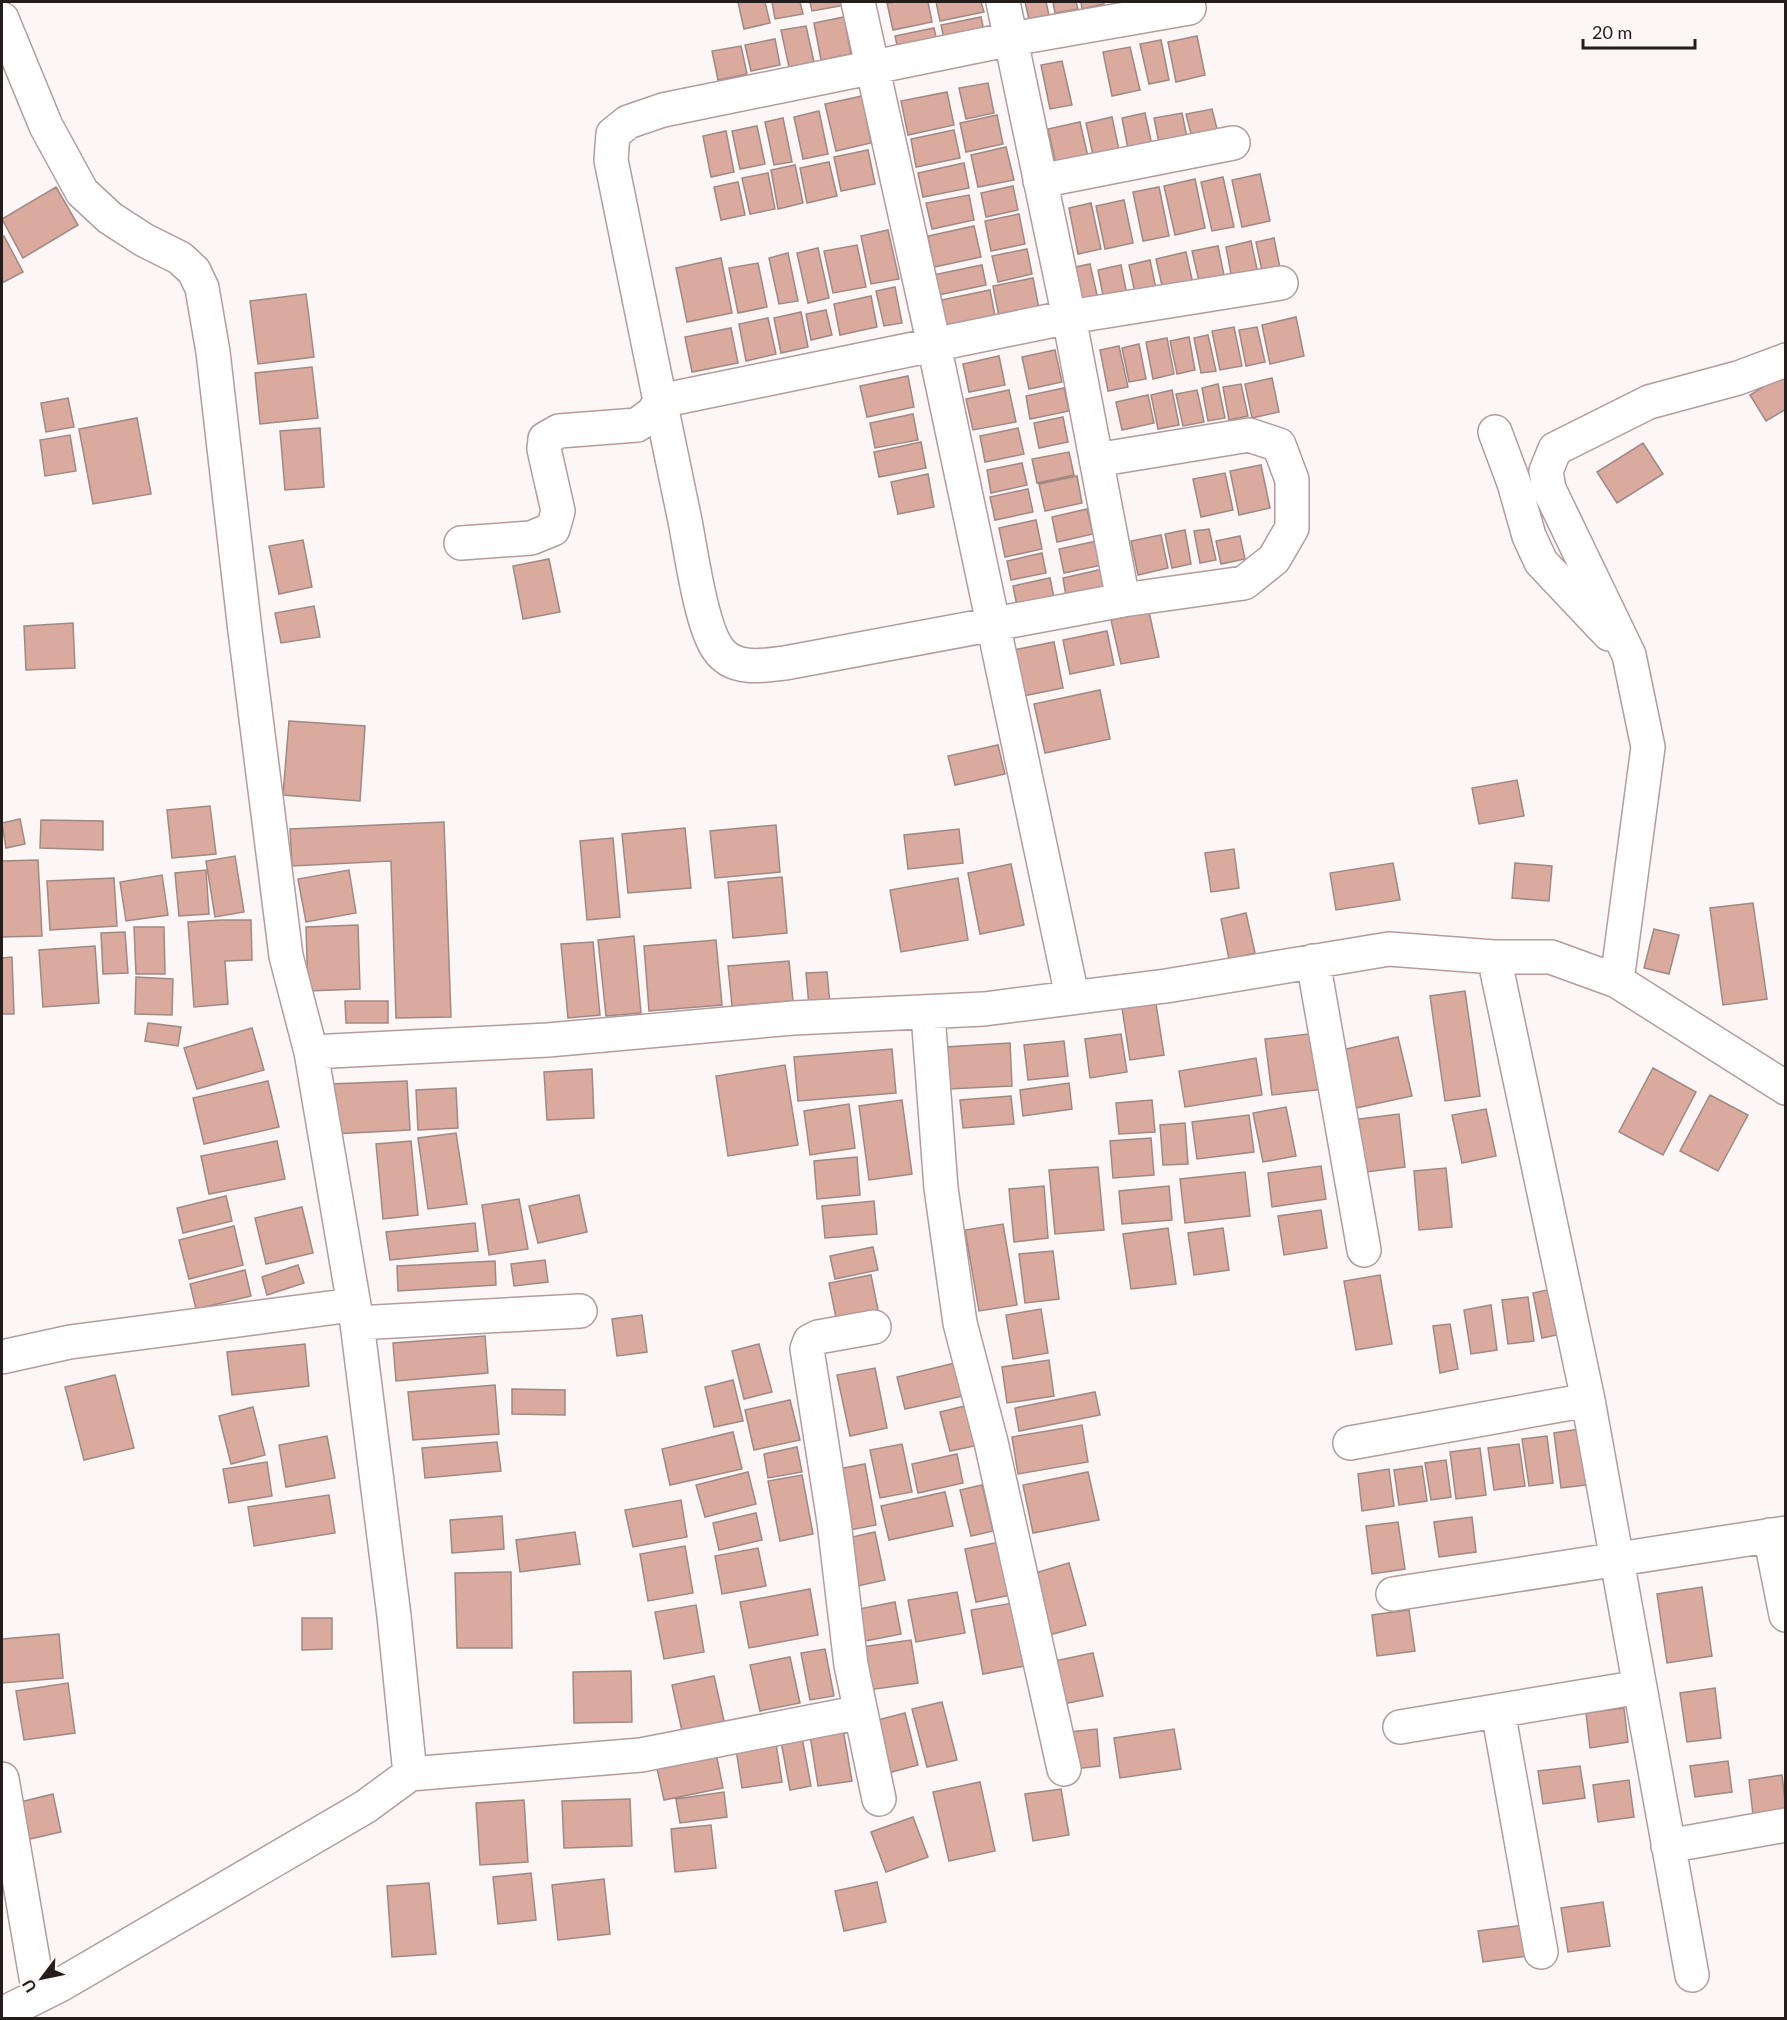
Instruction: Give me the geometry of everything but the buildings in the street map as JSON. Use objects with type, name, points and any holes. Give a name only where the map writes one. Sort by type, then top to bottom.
[{"type":"street","points":[[858,2],[871,69],[934,345],[1071,996]]},
{"type":"street","points":[[1003,2],[1069,317],[1123,600]]},
{"type":"street","points":[[1096,460],[1249,435],[1279,445],[1292,480],[1292,528],[1274,559],[1244,583],[1123,600],[785,663],[755,666],[736,663],[718,649],[704,612],[610,159],[613,134],[628,122],[663,110],[1011,39],[1189,8]]},
{"type":"street","points":[[2,19],[46,126],[82,192],[110,218],[144,240],[180,258],[194,271],[202,288],[213,352],[286,956],[311,1052],[355,1314],[394,1616],[410,1774]]},
{"type":"street","points":[[1040,181],[1233,143]]},
{"type":"street","points":[[461,543],[531,538],[553,529],[558,511],[544,449],[545,439],[560,431],[637,425],[653,413],[660,401],[1069,317],[1281,283]]},
{"type":"street","points":[[1617,981],[1648,747],[1629,655],[1550,489],[1546,471],[1556,449],[1649,402],[1738,378],[1785,360]]},
{"type":"street","points":[[1495,432],[1514,483],[1528,536],[1541,562],[1629,655]]},
{"type":"street","points":[[311,1052],[548,1040],[793,1018],[928,1014],[984,1009],[1071,996],[1166,986],[1389,949],[1494,957],[1551,957],[1617,981],[1785,1088]]},
{"type":"street","points":[[1494,957],[1588,1400],[1692,1975]]},
{"type":"street","points":[[1312,961],[1364,1250]]},
{"type":"street","points":[[928,1014],[941,1188],[960,1323],[991,1442],[1064,1769]]},
{"type":"street","points":[[2,1357],[70,1342],[355,1314],[580,1311]]},
{"type":"street","points":[[874,1327],[818,1337],[810,1341],[807,1349],[834,1522],[851,1665],[879,1799]]},
{"type":"street","points":[[1350,1443],[1588,1400]]},
{"type":"street","points":[[1393,1594],[1778,1534],[1785,1615]]},
{"type":"street","points":[[1400,1727],[1640,1687]]},
{"type":"street","points":[[1498,1711],[1540,1952]]},
{"type":"street","points":[[2,2014],[39,1995],[365,1807],[410,1774],[641,1755],[861,1712]]},
{"type":"street","points":[[2,1779],[39,1995]]},
{"type":"street","points":[[1668,1846],[1785,1825]]}]
